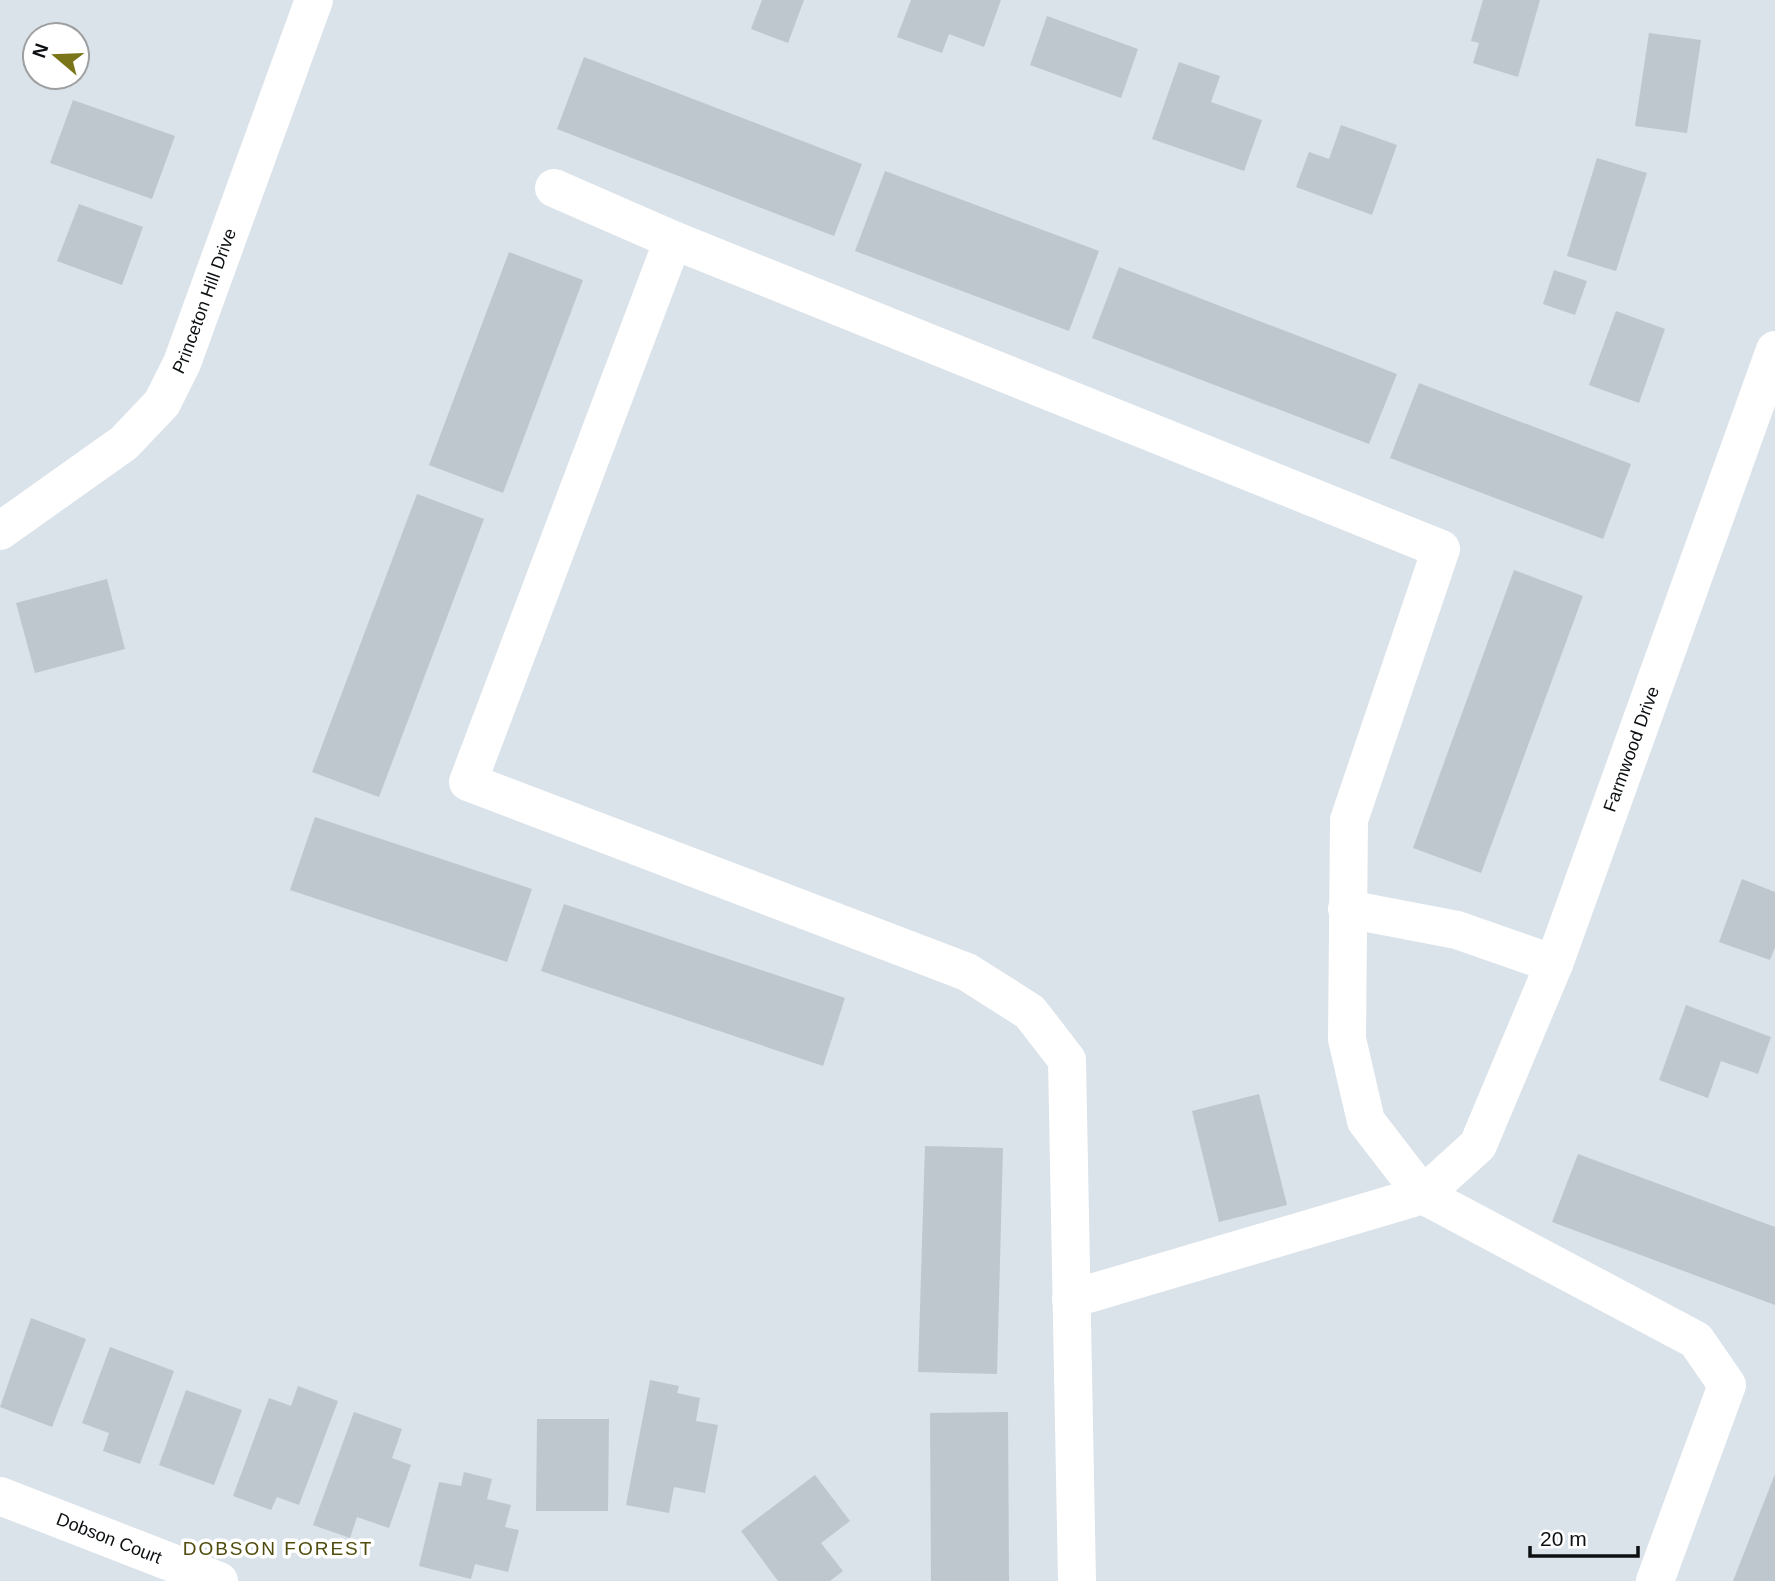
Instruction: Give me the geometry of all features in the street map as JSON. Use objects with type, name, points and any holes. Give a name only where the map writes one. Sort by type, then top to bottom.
[{"type":"street","name":"Princeton Hill Drive","points":[[0,531],[124,443],[162,403],[182,363],[314,0]]},
{"type":"street","points":[[554,188],[673,240],[1441,549],[1349,820],[1347,1039],[1366,1121],[1423,1195],[1696,1340],[1727,1385],[1656,1581]]},
{"type":"street","points":[[673,240],[468,782],[967,972],[1030,1012],[1067,1060],[1077,1581]]},
{"type":"street","name":"Farmwood Drive","points":[[1423,1195],[1478,1145],[1554,964],[1766,405],[1775,350]]},
{"type":"street","points":[[1347,909],[1457,930],[1554,964]]},
{"type":"street","points":[[1072,1298],[1423,1195]]},
{"type":"street","name":"Dobson Court","points":[[0,1496],[219,1581]]},
{"type":"building","points":[[762,0],[804,0],[788,43],[751,29]]},
{"type":"building","points":[[911,0],[1001,0],[984,47],[949,34],[942,53],[897,37]]},
{"type":"building","points":[[1483,0],[1540,0],[1518,77],[1473,63],[1479,43],[1471,41]]},
{"type":"building","points":[[1047,16],[1138,49],[1121,98],[1030,65]]},
{"type":"building","points":[[1649,33],[1701,40],[1687,133],[1635,126]]},
{"type":"building","points":[[584,57],[862,164],[834,236],[557,129]]},
{"type":"building","points":[[1179,62],[1220,76],[1211,102],[1262,120],[1244,171],[1152,139]]},
{"type":"building","points":[[73,100],[175,136],[152,199],[50,163]]},
{"type":"building","points":[[1341,125],[1397,145],[1372,215],[1296,187],[1309,152],[1329,159]]},
{"type":"building","points":[[1597,158],[1647,173],[1616,271],[1567,256]]},
{"type":"building","points":[[885,171],[1099,251],[1069,331],[855,251]]},
{"type":"building","points":[[79,204],[143,227],[122,285],[57,261]]},
{"type":"building","points":[[509,252],[583,280],[503,493],[429,465]]},
{"type":"building","points":[[1119,267],[1397,374],[1369,444],[1092,338]]},
{"type":"building","points":[[1554,270],[1587,281],[1575,315],[1543,304]]},
{"type":"building","points":[[1616,311],[1665,329],[1639,403],[1589,385]]},
{"type":"building","points":[[1419,383],[1631,464],[1603,539],[1390,458]]},
{"type":"building","points":[[417,494],[484,519],[379,797],[312,772]]},
{"type":"building","points":[[1514,570],[1583,596],[1481,873],[1413,848]]},
{"type":"building","points":[[107,579],[125,649],[35,673],[16,603]]},
{"type":"building","points":[[315,817],[532,889],[507,962],[290,890]]},
{"type":"building","points":[[1742,879],[1775,892],[1775,947],[1770,960],[1719,942]]},
{"type":"building","points":[[564,904],[845,998],[823,1066],[541,971]]},
{"type":"building","points":[[1686,1005],[1771,1037],[1758,1074],[1721,1061],[1708,1098],[1659,1080]]},
{"type":"building","points":[[1259,1094],[1287,1205],[1219,1222],[1192,1111]]},
{"type":"building","points":[[925,1146],[1003,1148],[997,1374],[918,1372]]},
{"type":"building","points":[[1578,1154],[1775,1227],[1775,1305],[1552,1222]]},
{"type":"building","points":[[31,1318],[86,1339],[52,1427],[0,1407]]},
{"type":"building","points":[[110,1347],[174,1371],[140,1464],[103,1451],[109,1433],[82,1423]]},
{"type":"building","points":[[650,1380],[679,1386],[677,1393],[700,1398],[696,1421],[718,1425],[705,1493],[674,1487],[669,1513],[626,1505]]},
{"type":"building","points":[[298,1386],[338,1401],[299,1505],[277,1497],[271,1510],[233,1496],[269,1398],[291,1406]]},
{"type":"building","points":[[186,1390],[242,1410],[214,1485],[159,1465]]},
{"type":"building","points":[[354,1412],[402,1429],[392,1458],[411,1465],[389,1528],[357,1517],[350,1538],[313,1525]]},
{"type":"building","points":[[1008,1412],[1009,1581],[931,1581],[930,1413]]},
{"type":"building","points":[[537,1419],[609,1419],[608,1511],[536,1511]]},
{"type":"building","points":[[464,1472],[492,1479],[487,1499],[511,1505],[505,1527],[519,1530],[508,1572],[475,1564],[471,1579],[419,1566],[439,1482],[461,1486]]},
{"type":"building","points":[[1775,1474],[1775,1581],[1733,1581]]},
{"type":"building","points":[[815,1475],[850,1521],[821,1543],[843,1571],[830,1581],[778,1581],[741,1531]]},
{"type":"district","name":"DOBSON FOREST","points":[[278,1548]]}]
